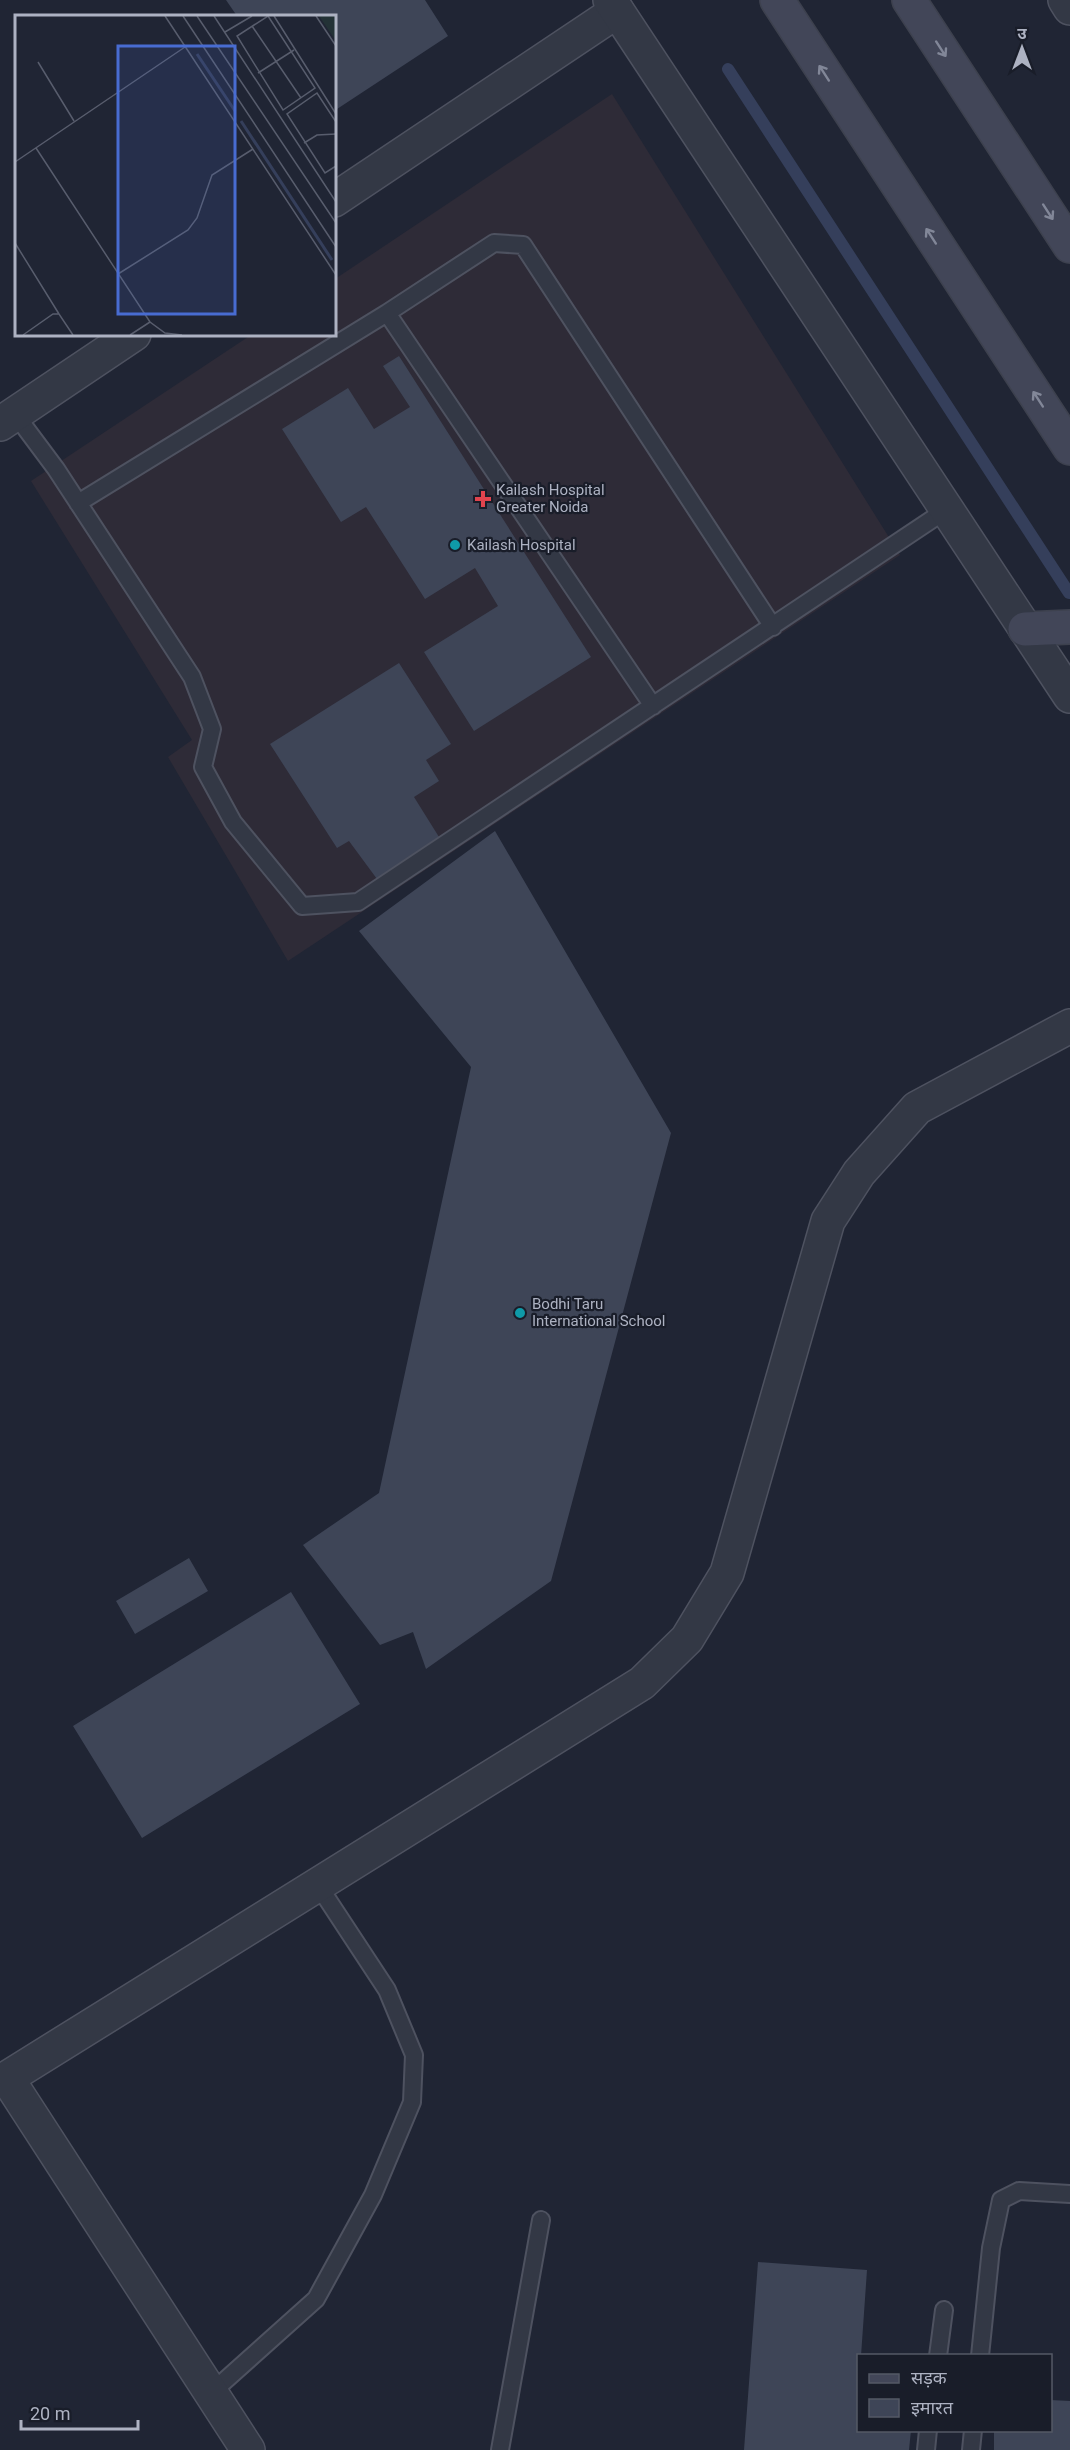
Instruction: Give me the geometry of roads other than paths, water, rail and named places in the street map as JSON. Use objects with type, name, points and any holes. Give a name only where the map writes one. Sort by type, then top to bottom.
[{"type":"main road","points":[[777,0],[1070,448]]},
{"type":"main road","points":[[909,0],[1070,246]]},
{"type":"main road","points":[[1025,629],[1070,627]]},
{"type":"street","points":[[1065,0],[1070,8]]},
{"type":"street","points":[[336,199],[614,5],[1070,696]]},
{"type":"street","points":[[7,419],[131,336]]},
{"type":"street","points":[[248,2450],[3,2073],[318,1885],[642,1683],[687,1639],[727,1573],[828,1221],[859,1173],[917,1108],[1070,1026]]},
{"type":"lane","points":[[78,503],[387,313],[494,243],[523,245],[773,627]]},
{"type":"lane","points":[[387,313],[653,706]]},
{"type":"lane","points":[[7,419],[56,469],[192,677],[212,729],[203,767],[233,822],[302,906],[358,902],[946,510]]},
{"type":"lane","points":[[211,2393],[316,2299],[373,2195],[412,2102],[414,2055],[387,1990],[318,1885]]},
{"type":"lane","points":[[980,2354],[991,2248],[1001,2200],[1020,2191],[1070,2194]]},
{"type":"lane","points":[[500,2450],[541,2220]]},
{"type":"lane","points":[[938,2354],[944,2310]]},
{"type":"lane","points":[[926,2450],[928,2432]]},
{"type":"lane","points":[[971,2450],[973,2432]]},
{"type":"waterway","points":[[728,69],[1069,593]]},
{"type":"place","name":"Kailash Hospital Greater Noida","points":[[483,499]]},
{"type":"place","name":"Kailash Hospital","points":[[455,545]]},
{"type":"place","name":"Bodhi Taru International School","points":[[520,1313]]}]
